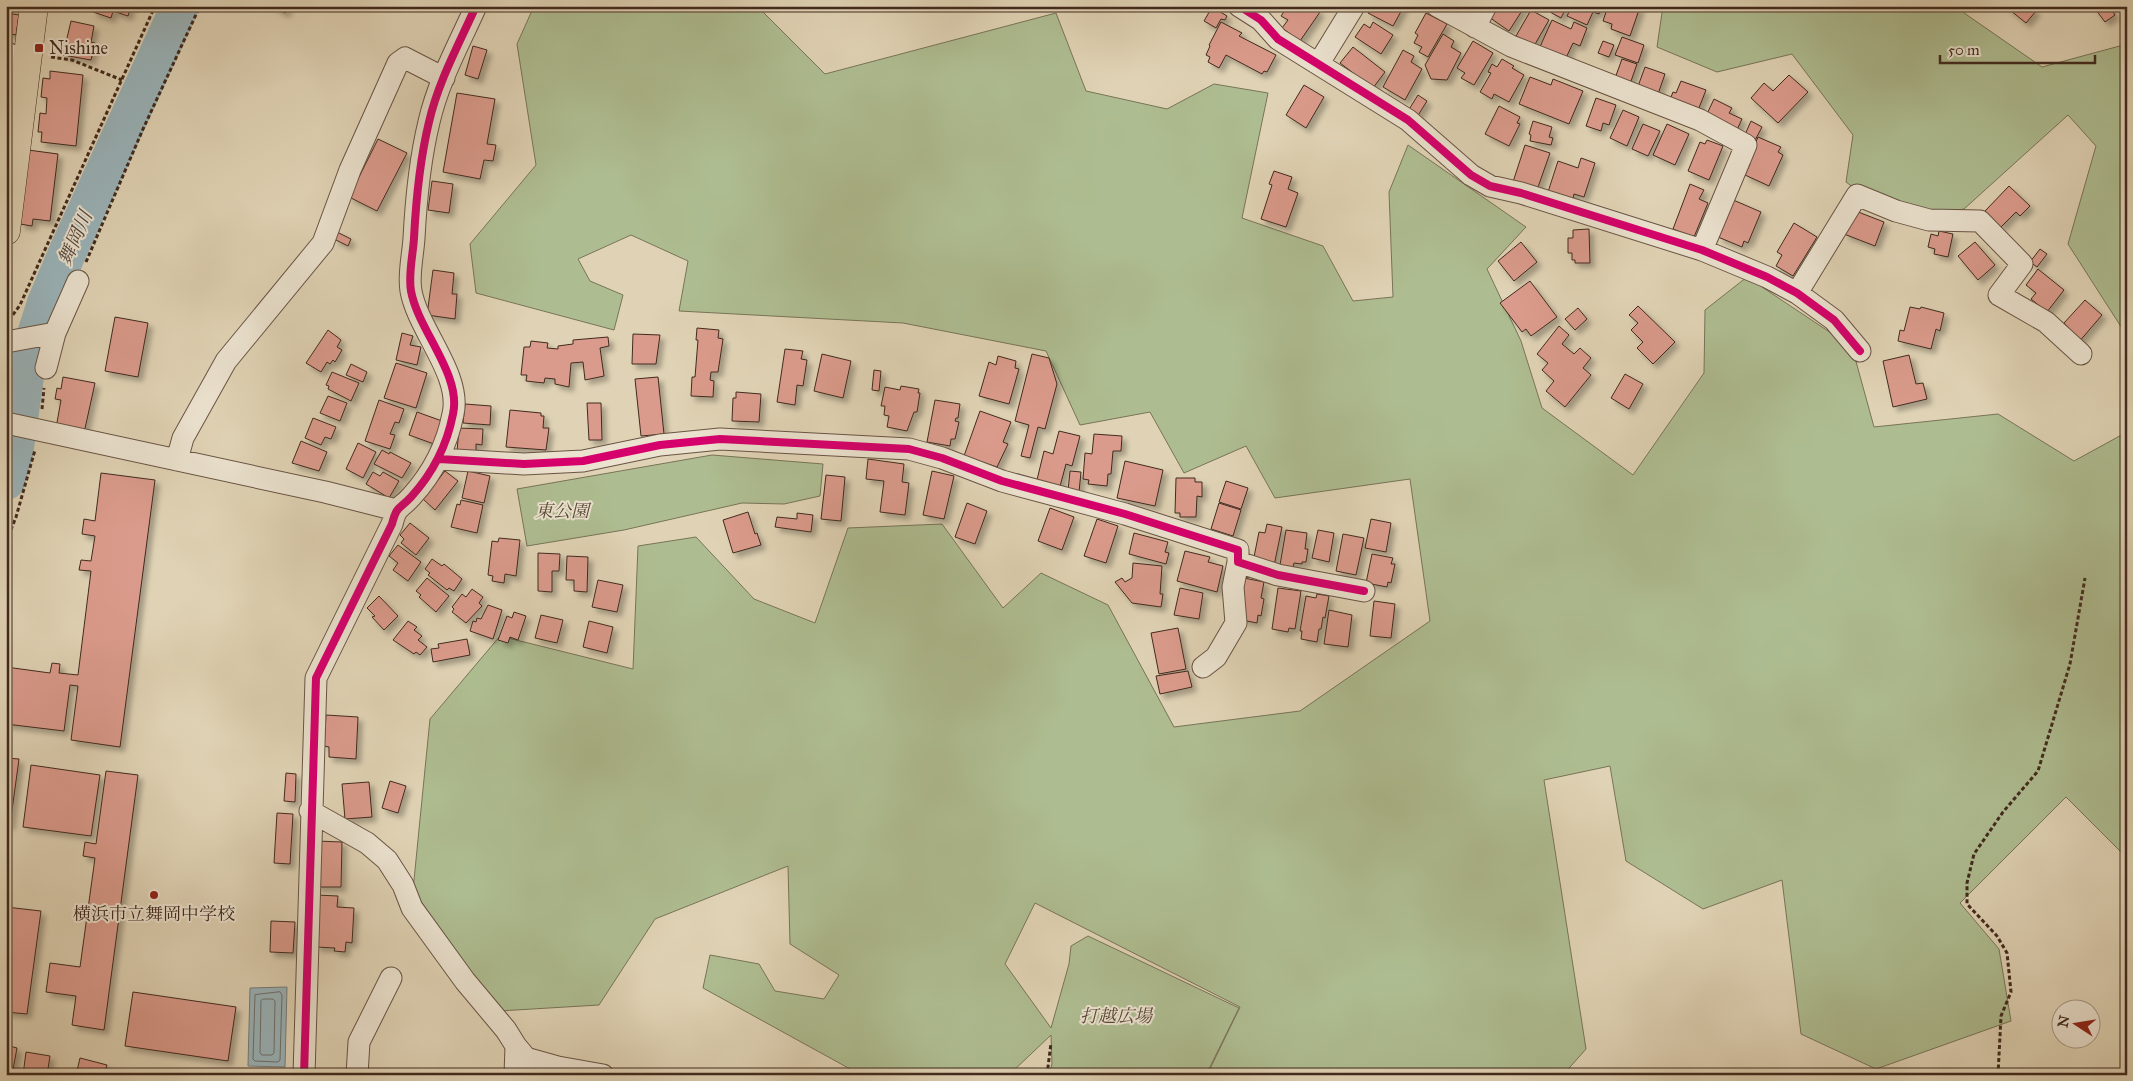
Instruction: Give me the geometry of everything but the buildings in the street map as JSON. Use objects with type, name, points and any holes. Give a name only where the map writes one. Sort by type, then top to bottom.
[{"type":"main road","points":[[6,231],[20,57],[34,6]]},
{"type":"street","points":[[304,1075],[310,811],[316,678],[392,524],[396,510],[410,498],[439,459],[454,413],[454,390],[415,308],[410,289],[414,225],[429,120],[444,78],[476,6]]},
{"type":"street","points":[[1238,6],[1261,20],[1278,39],[1408,120],[1471,175],[1490,186],[1521,193],[1702,250],[1767,277],[1797,293],[1834,320],[1860,351]]},
{"type":"street","points":[[1319,63],[1354,6]]},
{"type":"street","points":[[1436,6],[1511,46],[1700,120],[1746,145],[1702,250]]},
{"type":"street","points":[[1475,27],[1486,6]]},
{"type":"street","points":[[177,460],[183,438],[226,361],[323,243],[350,170],[398,63],[405,58],[444,78]]},
{"type":"street","points":[[1797,293],[1857,195],[1896,211],[1929,220],[1980,221],[2022,264],[1999,295],[2046,322],[2081,354]]},
{"type":"street","points":[[46,368],[50,334],[78,281]]},
{"type":"street","points":[[8,336],[50,334]]},
{"type":"street","points":[[6,423],[325,492],[396,510]]},
{"type":"street","points":[[439,459],[524,464],[583,461],[660,445],[720,439],[909,449],[942,458],[1002,481],[1125,514],[1238,550],[1238,562],[1233,587],[1236,623],[1216,657],[1203,667]]},
{"type":"street","points":[[1238,562],[1278,575],[1364,591]]},
{"type":"street","points":[[310,811],[367,843],[387,860],[403,885],[412,908],[465,981],[506,1030],[526,1058],[558,1067],[603,1075]]},
{"type":"street","points":[[357,1075],[359,1042],[391,978]]},
{"type":"street","points":[[515,1075],[516,1046]]},
{"type":"path","points":[[8,336],[20,305],[155,6]]},
{"type":"path","points":[[78,281],[142,129],[200,6]]},
{"type":"path","points":[[20,57],[72,60],[122,80]]},
{"type":"path","points":[[6,542],[16,517],[36,429],[46,368]]},
{"type":"path","points":[[1998,1075],[2001,1016],[2011,992],[2007,953],[1997,936],[1967,904],[1966,883],[1974,854],[2003,812],[2038,771],[2070,664],[2085,578]]},
{"type":"path","points":[[1046,1075],[1051,1043]]},
{"type":"green space","name":"打越広場","points":[[534,6],[757,6],[825,74],[1056,13],[1086,91],[1167,109],[1214,84],[1268,93],[1242,218],[1323,246],[1353,301],[1393,297],[1389,192],[1408,145],[1526,227],[1487,269],[1521,341],[1542,408],[1633,475],[1704,373],[1705,310],[1747,277],[1852,347],[1874,427],[1998,414],[2074,461],[2127,432],[2127,858],[2066,797],[1960,903],[1999,949],[2011,1021],[1876,1069],[1801,1034],[1782,880],[1703,909],[1626,861],[1610,766],[1544,780],[1586,1049],[1563,1075],[1207,1075],[1240,1007],[1035,903],[1005,964],[1051,1028],[1069,964],[1071,946],[1088,936],[1239,1008],[1206,1075],[1049,1075],[1052,1064],[1051,1035],[1011,1073],[861,1075],[703,988],[710,955],[759,964],[775,991],[824,999],[839,975],[790,944],[788,866],[655,919],[599,1005],[499,1011],[413,890],[430,719],[500,636],[633,669],[638,546],[696,537],[754,599],[815,623],[848,528],[942,524],[1003,608],[1041,573],[1108,605],[1174,727],[1300,711],[1430,621],[1410,479],[1275,498],[1246,446],[1184,473],[1150,412],[1080,425],[1046,351],[903,323],[679,311],[688,261],[631,235],[578,259],[590,281],[623,295],[614,330],[476,293],[470,244],[536,165],[517,44]]},
{"type":"green space","points":[[1663,6],[1954,6],[2042,67],[2127,44],[2127,336],[2068,244],[2096,146],[2068,115],[1964,209],[1899,221],[1846,182],[1853,135],[1792,54],[1717,72],[1657,47]]},
{"type":"green space","name":"東公園","points":[[712,455],[823,464],[820,496],[784,504],[742,503],[624,530],[527,546],[517,489]]},
{"type":"water","points":[[287,987],[285,1067],[248,1066],[250,988]]},
{"type":"waterway","name":"舞岡川","points":[[6,481],[14,454],[27,362],[46,303],[180,6]]},
{"type":"cycle path","points":[[304,1075],[316,678],[392,524],[395,514],[426,479],[438,458],[447,437],[453,414],[454,399],[451,384],[446,368],[415,306],[410,285],[410,272],[419,180],[429,122],[443,78],[476,6]]},
{"type":"cycle path","points":[[1239,6],[1261,20],[1278,39],[1408,120],[1471,175],[1490,186],[1521,193],[1702,250],[1767,277],[1797,293],[1834,320],[1860,351]]},
{"type":"cycle path","points":[[439,459],[524,464],[583,461],[660,445],[720,439],[909,449],[942,458],[1002,481],[1125,514],[1238,550],[1238,562],[1278,575],[1364,591]]},
{"type":"place","name":"Nishine","points":[[39,48]]},
{"type":"place","name":"横浜市立舞岡中学校","points":[[154,895]]}]
